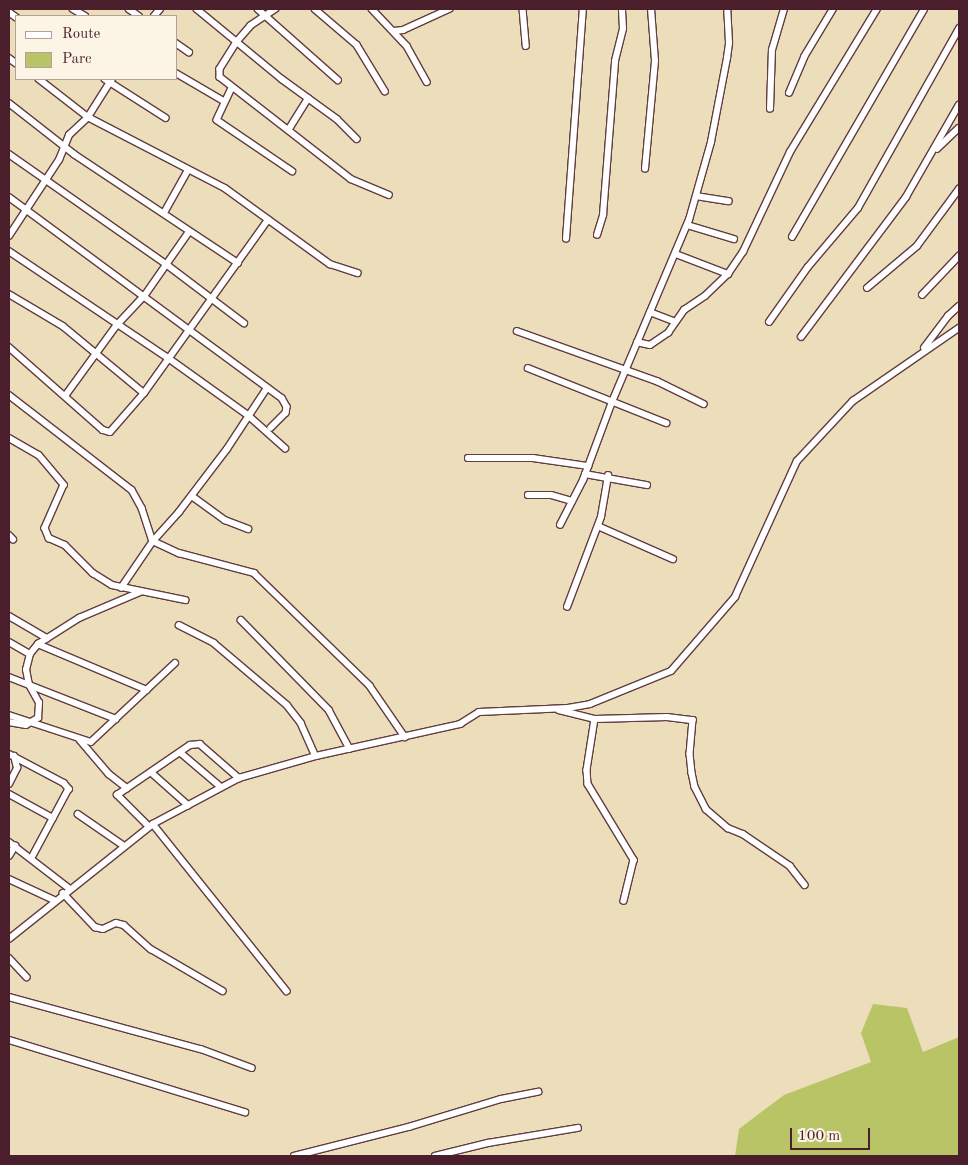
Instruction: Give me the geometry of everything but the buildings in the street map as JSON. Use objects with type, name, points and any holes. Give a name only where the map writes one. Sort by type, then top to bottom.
[{"type":"street","points":[[197,9],[308,99],[337,119],[357,139]]},
{"type":"street","points":[[258,9],[338,80]]},
{"type":"street","points":[[276,9],[251,26],[237,42],[218,72],[232,88],[289,129],[351,179],[389,195]]},
{"type":"street","points":[[315,9],[357,46],[385,91]]},
{"type":"street","points":[[372,9],[408,46],[427,82]]},
{"type":"street","points":[[394,31],[403,30],[449,9]]},
{"type":"street","points":[[523,9],[526,46]]},
{"type":"street","points":[[566,239],[583,9]]},
{"type":"street","points":[[597,235],[603,216],[615,60],[623,29],[622,9]]},
{"type":"street","points":[[645,169],[655,60],[651,9]]},
{"type":"street","points":[[560,525],[585,474],[612,402],[687,225],[711,142],[730,43],[727,9]]},
{"type":"street","points":[[770,109],[772,50],[784,9]]},
{"type":"street","points":[[789,93],[804,57],[833,9]]},
{"type":"street","points":[[637,342],[648,345],[654,343],[670,331],[674,321],[728,274],[743,252],[790,152],[877,9]]},
{"type":"street","points":[[792,237],[924,9]]},
{"type":"street","points":[[769,322],[808,267],[858,208],[959,29]]},
{"type":"street","points":[[178,44],[189,52]]},
{"type":"street","points":[[178,75],[224,101]]},
{"type":"street","points":[[40,80],[88,117],[188,170],[196,170],[225,188],[330,264],[358,273]]},
{"type":"street","points":[[9,236],[44,180],[59,160],[72,130],[88,117],[109,80],[166,118]]},
{"type":"street","points":[[232,88],[224,101],[217,120],[292,172]]},
{"type":"street","points":[[289,129],[308,99]]},
{"type":"street","points":[[9,103],[189,232],[238,263]]},
{"type":"street","points":[[801,337],[906,197],[934,151],[959,104]]},
{"type":"street","points":[[934,151],[959,128]]},
{"type":"street","points":[[9,154],[166,264],[244,323]]},
{"type":"street","points":[[164,214],[188,170]]},
{"type":"street","points":[[867,288],[917,246],[959,189]]},
{"type":"street","points":[[9,196],[28,208],[78,250],[145,295],[189,330],[282,398],[287,407],[271,428]]},
{"type":"street","points":[[696,196],[729,202]]},
{"type":"street","points":[[9,347],[103,430],[110,432],[144,393],[167,357],[189,330],[268,220]]},
{"type":"street","points":[[687,225],[734,239]]},
{"type":"street","points":[[64,396],[97,355],[116,326],[145,295],[189,232]]},
{"type":"street","points":[[9,251],[116,326],[167,357],[248,415],[285,448]]},
{"type":"street","points":[[676,254],[728,274]]},
{"type":"street","points":[[922,295],[959,256]]},
{"type":"street","points":[[9,294],[62,326],[144,393]]},
{"type":"street","points":[[922,351],[948,316],[959,306]]},
{"type":"street","points":[[650,312],[674,321]]},
{"type":"street","points":[[9,938],[123,845],[151,825],[239,778],[316,756],[460,724],[479,712],[590,704],[619,695],[665,675],[679,665],[743,584],[772,510],[797,461],[854,401],[922,351],[959,328]]},
{"type":"street","points":[[517,331],[626,369],[704,404]]},
{"type":"street","points":[[528,368],[666,423]]},
{"type":"street","points":[[121,588],[153,541],[192,496],[267,388]]},
{"type":"street","points":[[9,395],[132,490],[142,508],[153,541],[179,553],[254,573],[370,686],[405,737]]},
{"type":"street","points":[[9,438],[39,455],[64,485],[47,522],[46,534],[65,545],[105,582],[121,588],[185,600]]},
{"type":"street","points":[[468,458],[533,458],[588,466]]},
{"type":"street","points":[[585,474],[608,476],[647,485]]},
{"type":"street","points":[[566,607],[598,526],[606,499],[608,476]]},
{"type":"street","points":[[528,495],[551,495],[572,501]]},
{"type":"street","points":[[192,496],[225,520],[248,529]]},
{"type":"street","points":[[598,526],[673,559]]},
{"type":"street","points":[[32,723],[40,711],[36,693],[29,685],[26,670],[30,654],[38,644],[79,618],[143,591]]},
{"type":"street","points":[[9,616],[47,638]]},
{"type":"street","points":[[241,620],[329,710],[350,749]]},
{"type":"street","points":[[179,625],[214,643],[287,705],[301,723],[316,756]]},
{"type":"street","points":[[9,642],[30,654]]},
{"type":"street","points":[[38,644],[147,690]]},
{"type":"street","points":[[9,715],[80,740],[91,742],[175,663]]},
{"type":"street","points":[[9,677],[116,719]]},
{"type":"street","points":[[554,708],[595,719],[667,717],[693,720],[690,754],[692,773],[695,787],[706,809],[728,828],[743,834],[790,866],[806,885]]},
{"type":"street","points":[[595,719],[587,770],[588,784],[634,860],[624,901]]},
{"type":"street","points":[[9,722],[32,723]]},
{"type":"street","points":[[80,740],[109,774],[127,788]]},
{"type":"street","points":[[239,778],[200,744],[180,752],[127,788],[118,798],[151,825],[286,991]]},
{"type":"street","points":[[180,752],[222,786]]},
{"type":"street","points":[[9,784],[17,768],[11,754]]},
{"type":"street","points":[[11,754],[67,786],[68,792],[32,858]]},
{"type":"street","points":[[151,772],[188,804]]},
{"type":"street","points":[[9,794],[53,818]]},
{"type":"street","points":[[78,814],[123,845]]},
{"type":"street","points":[[9,842],[69,888]]},
{"type":"street","points":[[9,856],[15,846]]},
{"type":"street","points":[[9,879],[54,900]]},
{"type":"street","points":[[63,893],[95,927],[102,929],[116,923],[124,925],[152,949],[222,991]]},
{"type":"street","points":[[9,958],[27,977]]},
{"type":"street","points":[[9,997],[200,1049],[252,1068]]},
{"type":"street","points":[[9,1040],[245,1112]]},
{"type":"street","points":[[294,1156],[409,1127],[501,1099],[538,1092]]},
{"type":"street","points":[[435,1156],[488,1143],[578,1128]]},
{"type":"green space","points":[[873,1004],[907,1008],[923,1052],[959,1037],[959,1156],[735,1156],[739,1129],[784,1095],[871,1062],[861,1033]]}]
